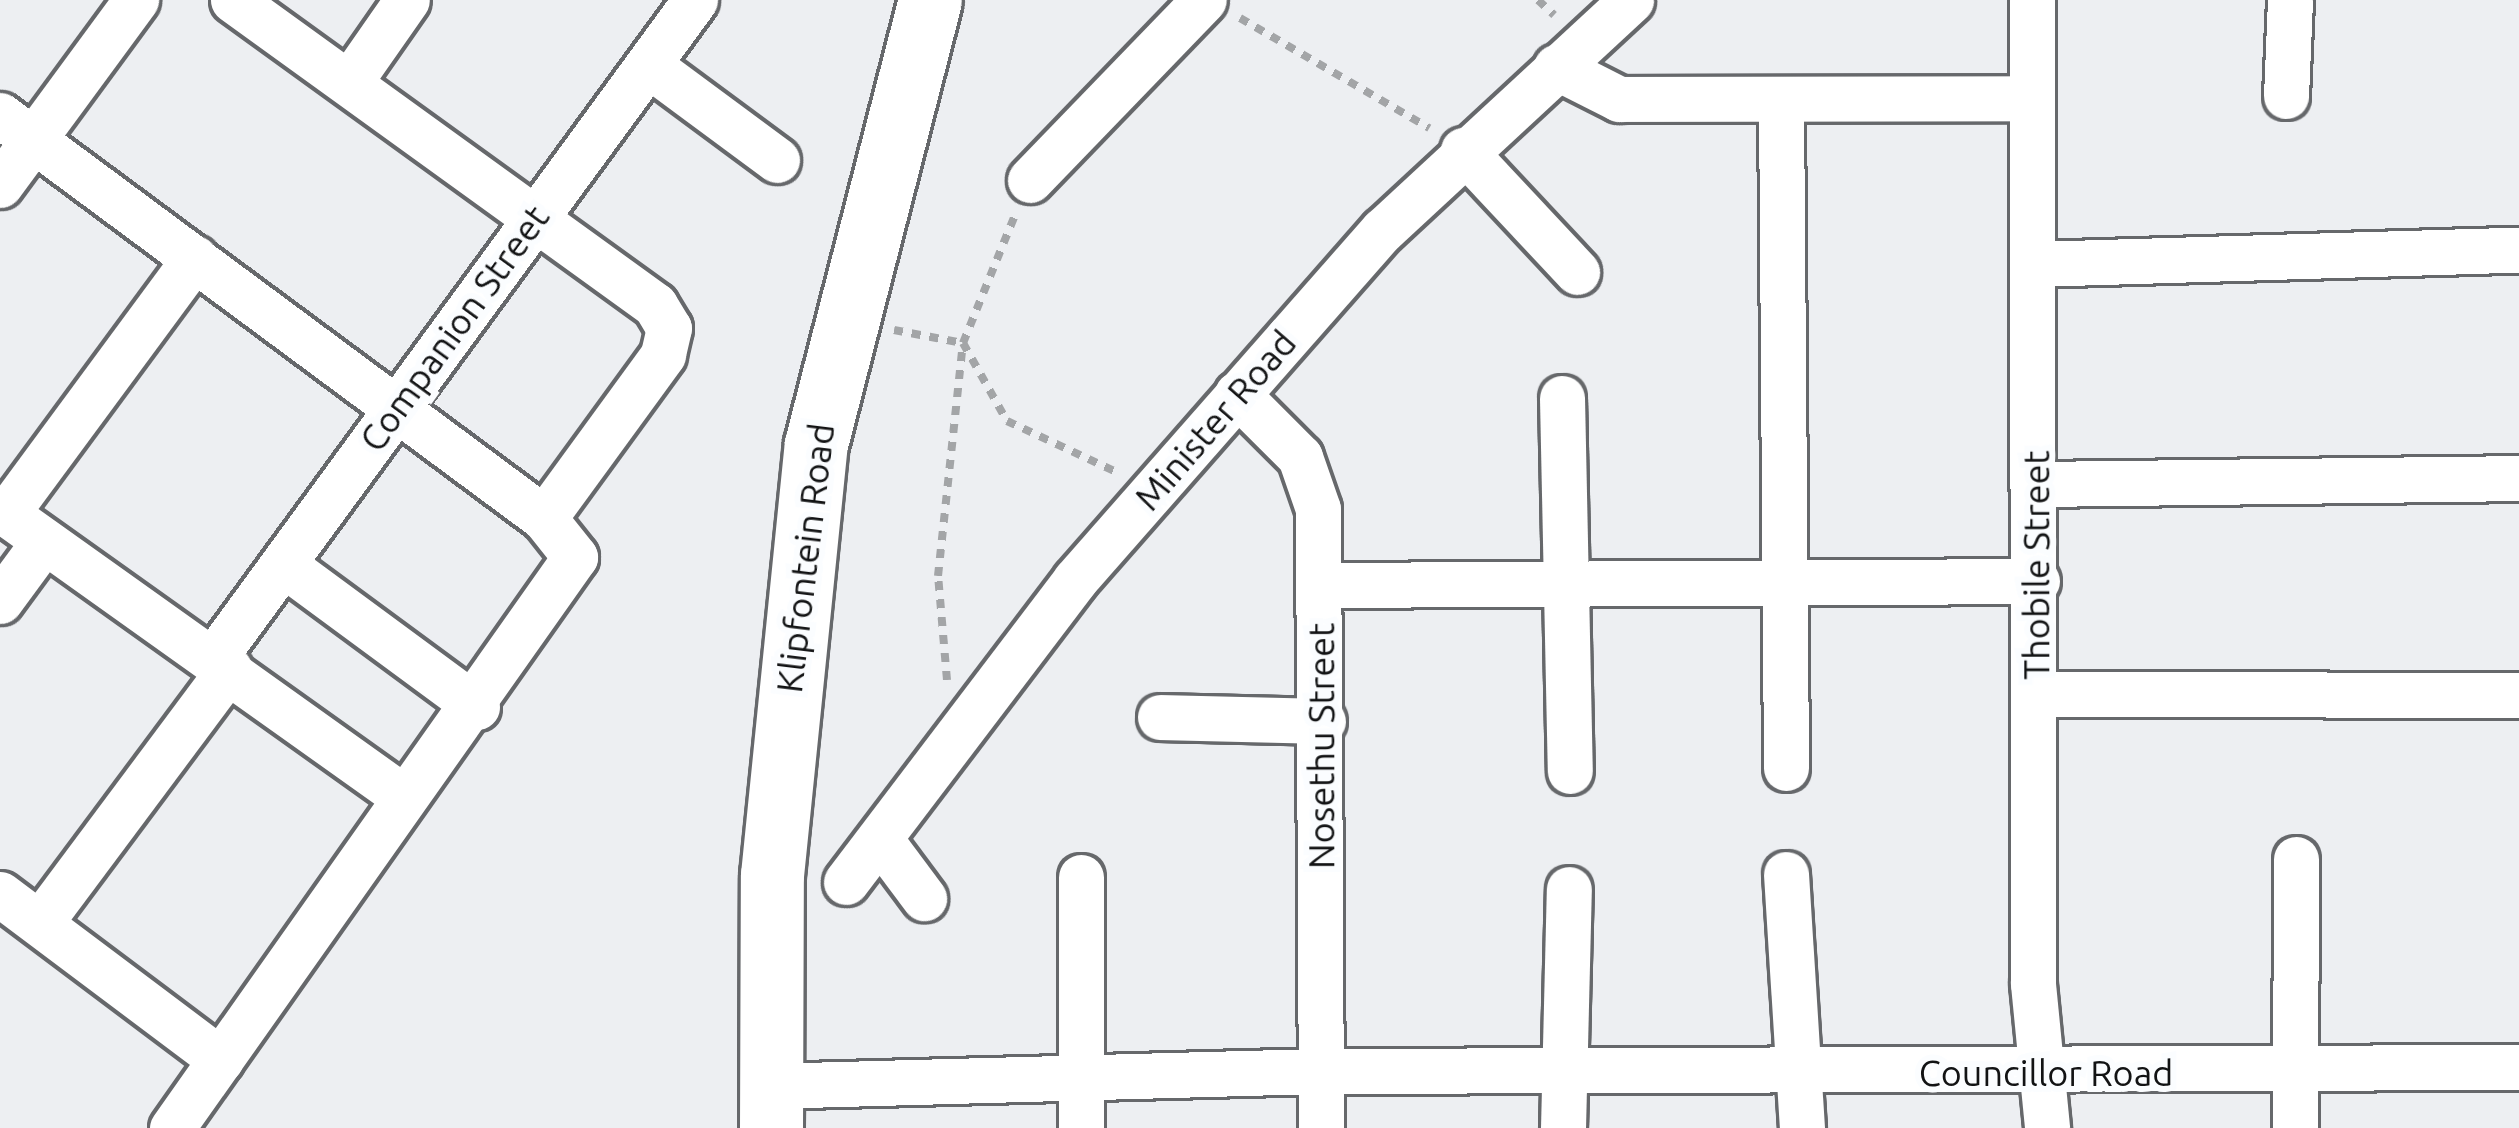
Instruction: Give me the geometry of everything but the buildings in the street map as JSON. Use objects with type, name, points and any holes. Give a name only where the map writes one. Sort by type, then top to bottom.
[{"type":"street","points":[[0,185],[16,127],[136,0]]},
{"type":"street","points":[[233,0],[655,305],[669,328],[663,355],[558,532]]},
{"type":"street","points":[[349,83],[407,0]]},
{"type":"street","name":"Companion Street","points":[[40,923],[222,663],[283,564],[695,0]]},
{"type":"street","name":"Klipfontein Road","points":[[769,1107],[790,666],[816,444],[930,0]]},
{"type":"street","name":"Minister Road","points":[[846,882],[952,736],[1237,394],[1463,150],[1631,0]]},
{"type":"street","name":"Thobile Street","points":[[2032,0],[2037,581],[2033,984],[2047,1070],[2047,1128]]},
{"type":"street","points":[[2286,96],[2290,0]]},
{"type":"street","points":[[1030,180],[1215,5]]},
{"type":"street","points":[[650,66],[777,160]]},
{"type":"street","points":[[1556,67],[1606,98],[2031,98]]},
{"type":"street","points":[[1781,101],[1786,769]]},
{"type":"street","points":[[16,127],[398,406],[558,532],[568,579],[477,707],[401,795],[172,1128]]},
{"type":"street","points":[[1463,150],[1577,272]]},
{"type":"street","points":[[2034,264],[2519,250]]},
{"type":"street","points":[[195,258],[3,511],[401,795]]},
{"type":"street","name":"Nosethu Street","points":[[1237,394],[1310,471],[1321,585],[1321,1128]]},
{"type":"street","points":[[1562,398],[1570,771]]},
{"type":"street","points":[[2036,484],[2519,478]]},
{"type":"street","points":[[0,601],[44,541]]},
{"type":"street","points":[[283,564],[477,707]]},
{"type":"street","points":[[1321,585],[2037,581]]},
{"type":"street","points":[[2036,694],[2519,695]]},
{"type":"street","points":[[1160,717],[1322,721]]},
{"type":"street","points":[[880,839],[924,898]]},
{"type":"street","points":[[2296,859],[2296,1128]]},
{"type":"street","points":[[1786,874],[1802,1128]]},
{"type":"street","points":[[1081,877],[1081,1128]]},
{"type":"street","points":[[1563,1128],[1573,1070],[1569,890]]},
{"type":"street","points":[[0,894],[221,1060]]},
{"type":"street","name":"Councillor Road","points":[[769,1107],[1082,1075],[1573,1070],[1801,1076],[2519,1067]]},
{"type":"path","points":[[1215,5],[1463,150]]},
{"type":"path","points":[[952,736],[938,576],[963,343],[1030,180]]},
{"type":"path","points":[[845,321],[963,343]]},
{"type":"path","points":[[963,343],[1007,422],[1149,494]]}]
